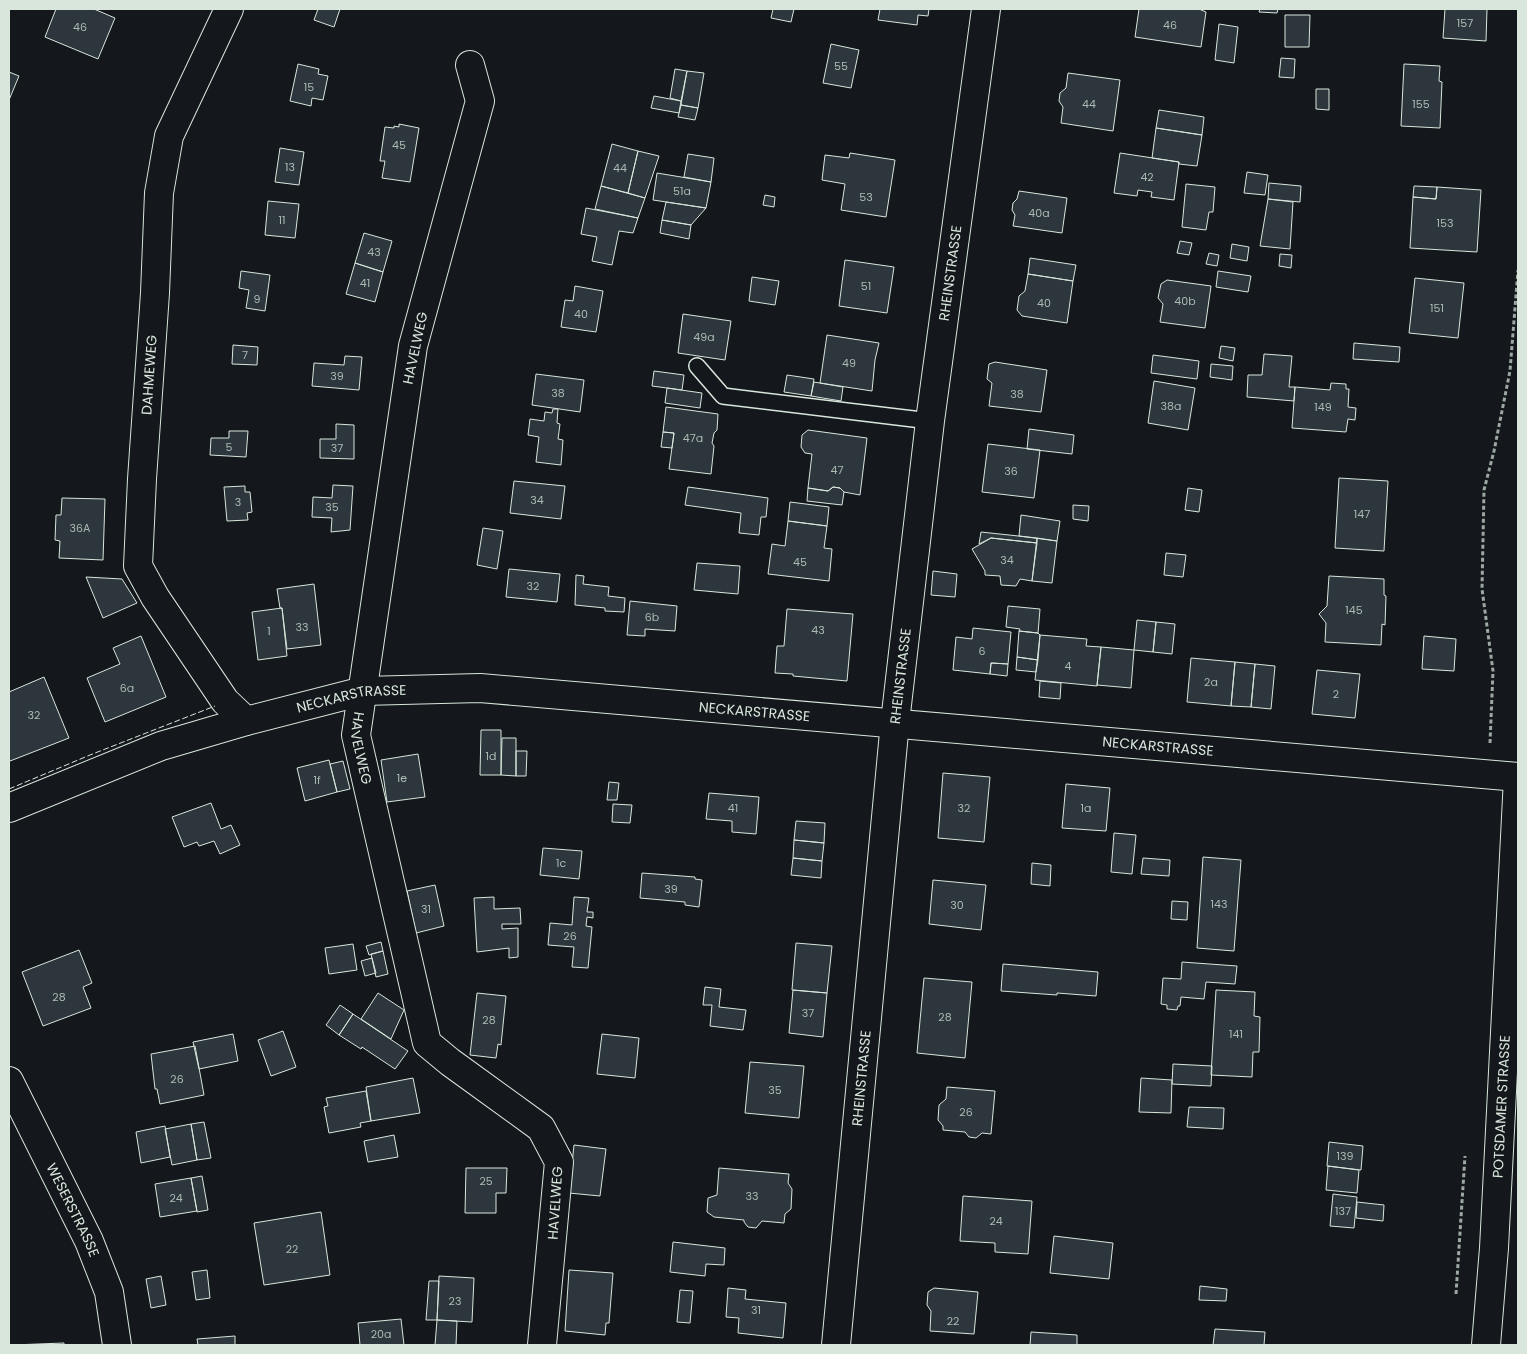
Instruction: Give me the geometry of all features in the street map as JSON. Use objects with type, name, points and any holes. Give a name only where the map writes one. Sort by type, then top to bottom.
[{"type":"street","name":"DAHMEWEG","points":[[229,9],[169,136],[159,193],[155,293],[138,566],[155,597],[225,701],[246,721]]},
{"type":"street","name":"RHEINSTRASSE","points":[[836,1345],[895,722],[930,421],[986,9]]},
{"type":"street","name":"HAVELWEG","points":[[470,65],[480,101],[413,346],[356,735],[427,1043],[541,1128],[559,1162],[542,1345]]},
{"type":"street","name":"NECKARSTRASSE","points":[[9,808],[161,746],[246,721],[363,691],[480,688],[895,722],[1518,777]]},
{"type":"street","name":"POTSDAMER STRASSE","points":[[1486,1345],[1494,1248],[1518,777]]},
{"type":"street","name":"WESERSTRASSE","points":[[9,1080],[89,1240],[109,1292],[117,1345]]},
{"type":"lane","points":[[697,366],[724,396],[930,421]]},
{"type":"path","points":[[1488,775],[1493,671],[1482,588],[1484,490],[1510,371],[1518,270]]},
{"type":"building","points":[[56,9],[94,9],[115,18],[98,59],[45,37]]},
{"type":"building","points":[[318,9],[340,9],[334,27],[314,20]]},
{"type":"building","points":[[773,9],[794,9],[791,22],[771,18]]},
{"type":"building","points":[[880,9],[929,9],[928,16],[918,15],[917,25],[878,20]]},
{"type":"building","points":[[1139,9],[1199,9],[1206,12],[1201,47],[1135,37]]},
{"type":"building","points":[[1260,9],[1278,9],[1277,13],[1259,12]]},
{"type":"building","points":[[1445,9],[1487,9],[1486,41],[1443,38]]},
{"type":"building","points":[[1285,15],[1310,15],[1309,47],[1285,47]]},
{"type":"building","points":[[1219,24],[1238,27],[1234,63],[1215,60]]},
{"type":"building","points":[[831,44],[859,50],[851,88],[823,83]]},
{"type":"building","points":[[1281,58],[1295,59],[1294,78],[1279,77]]},
{"type":"building","points":[[298,64],[319,69],[318,74],[328,76],[323,100],[312,98],[311,106],[290,101]]},
{"type":"building","points":[[1404,64],[1440,66],[1439,81],[1442,82],[1440,128],[1401,126]]},
{"type":"building","points":[[675,69],[687,71],[681,101],[670,98]]},
{"type":"building","points":[[687,71],[704,73],[698,108],[681,105]]},
{"type":"building","points":[[9,72],[19,76],[9,100]]},
{"type":"building","points":[[1068,73],[1120,80],[1113,131],[1061,123],[1063,107],[1059,101],[1060,93],[1066,88]]},
{"type":"building","points":[[1316,89],[1329,89],[1329,110],[1316,109]]},
{"type":"building","points":[[654,96],[681,101],[679,113],[651,108]]},
{"type":"building","points":[[681,105],[698,108],[695,120],[678,117]]},
{"type":"building","points":[[1159,110],[1204,117],[1202,135],[1156,128]]},
{"type":"building","points":[[399,124],[419,128],[410,182],[382,178],[385,161],[380,161],[385,127],[399,127]]},
{"type":"building","points":[[1156,128],[1202,135],[1197,166],[1152,158]]},
{"type":"building","points":[[612,144],[638,151],[628,193],[601,186]]},
{"type":"building","points":[[280,148],[304,152],[299,185],[275,182]]},
{"type":"building","points":[[638,151],[659,156],[645,198],[628,193]]},
{"type":"building","points":[[850,153],[895,160],[886,217],[841,210],[845,184],[822,180],[825,155],[849,158]]},
{"type":"building","points":[[1120,153],[1179,162],[1174,200],[1151,197],[1152,192],[1138,190],[1137,196],[1114,193]]},
{"type":"building","points":[[688,154],[714,158],[711,182],[684,177]]},
{"type":"building","points":[[1247,172],[1268,175],[1265,195],[1244,193]]},
{"type":"building","points":[[657,173],[711,182],[706,208],[653,200]]},
{"type":"building","points":[[1269,183],[1301,186],[1300,202],[1268,199]]},
{"type":"building","points":[[1186,184],[1215,187],[1213,212],[1209,212],[1206,230],[1182,227]]},
{"type":"building","points":[[601,186],[645,198],[638,218],[595,209]]},
{"type":"building","points":[[1414,186],[1437,187],[1436,199],[1413,197]]},
{"type":"building","points":[[1437,187],[1481,190],[1477,252],[1410,248],[1413,197],[1436,199]]},
{"type":"building","points":[[1019,191],[1067,198],[1062,233],[1013,226],[1015,215],[1012,210],[1013,203],[1017,199]]},
{"type":"building","points":[[765,195],[775,197],[774,207],[763,205]]},
{"type":"building","points":[[1268,199],[1293,202],[1290,249],[1260,246]]},
{"type":"building","points":[[268,201],[299,204],[295,238],[265,235]]},
{"type":"building","points":[[666,202],[706,208],[691,225],[662,220]]},
{"type":"building","points":[[586,208],[638,218],[633,233],[619,231],[612,265],[592,261],[597,237],[581,234]]},
{"type":"building","points":[[662,220],[691,225],[689,239],[660,233]]},
{"type":"building","points":[[364,233],[392,241],[383,272],[355,263]]},
{"type":"building","points":[[1180,241],[1192,243],[1189,255],[1177,253]]},
{"type":"building","points":[[1232,244],[1249,247],[1247,261],[1230,258]]},
{"type":"building","points":[[1209,253],[1219,255],[1217,266],[1206,264]]},
{"type":"building","points":[[1280,254],[1292,255],[1291,268],[1279,266]]},
{"type":"building","points":[[1030,258],[1076,265],[1073,281],[1028,274]]},
{"type":"building","points":[[845,260],[894,267],[887,313],[839,306]]},
{"type":"building","points":[[355,263],[383,272],[375,302],[346,294]]},
{"type":"building","points":[[241,271],[270,275],[265,311],[246,308],[249,290],[239,288]]},
{"type":"building","points":[[1218,271],[1251,276],[1248,292],[1216,287]]},
{"type":"building","points":[[1028,274],[1073,281],[1067,323],[1022,316],[1017,310],[1019,296],[1025,291]]},
{"type":"building","points":[[752,277],[779,281],[775,305],[749,301]]},
{"type":"building","points":[[1415,278],[1464,283],[1458,338],[1409,333]]},
{"type":"building","points":[[1167,280],[1211,286],[1205,328],[1160,322],[1163,304],[1158,298],[1161,284]]},
{"type":"building","points":[[575,286],[603,291],[596,332],[561,327],[565,300],[573,301]]},
{"type":"building","points":[[683,314],[731,321],[725,360],[678,353]]},
{"type":"building","points":[[827,335],[879,343],[875,360],[872,391],[820,383]]},
{"type":"building","points":[[1354,343],[1400,347],[1399,362],[1353,359]]},
{"type":"building","points":[[233,345],[258,347],[257,365],[232,364]]},
{"type":"building","points":[[1221,346],[1235,348],[1233,361],[1219,358]]},
{"type":"building","points":[[1264,354],[1292,356],[1289,387],[1295,387],[1294,401],[1247,397],[1248,375],[1262,375]]},
{"type":"building","points":[[1153,355],[1199,361],[1197,379],[1151,373]]},
{"type":"building","points":[[345,356],[362,357],[359,390],[312,386],[314,363],[344,365]]},
{"type":"building","points":[[995,362],[1047,370],[1041,412],[989,406],[992,383],[987,379],[989,364]]},
{"type":"building","points":[[1211,364],[1233,366],[1232,380],[1210,377]]},
{"type":"building","points":[[654,371],[684,375],[682,390],[652,386]]},
{"type":"building","points":[[536,374],[584,380],[580,412],[532,405]]},
{"type":"building","points":[[787,375],[814,379],[811,396],[784,392]]},
{"type":"building","points":[[1154,381],[1195,388],[1188,430],[1148,423]]},
{"type":"building","points":[[814,382],[843,387],[841,401],[811,396]]},
{"type":"building","points":[[1331,383],[1346,384],[1346,389],[1349,389],[1348,407],[1356,408],[1355,420],[1348,419],[1346,432],[1292,428],[1295,387],[1330,390]]},
{"type":"building","points":[[667,388],[702,393],[700,408],[665,403]]},
{"type":"building","points":[[666,407],[718,414],[717,430],[714,433],[712,443],[714,446],[711,474],[669,469],[674,433],[663,432]]},
{"type":"building","points":[[553,409],[558,409],[557,423],[560,424],[558,439],[563,440],[561,465],[536,462],[539,437],[528,435],[530,419],[544,421],[545,412],[552,413]]},
{"type":"building","points":[[336,424],[354,425],[354,459],[320,458],[320,439],[336,439]]},
{"type":"building","points":[[1029,429],[1074,435],[1072,454],[1027,449]]},
{"type":"building","points":[[808,430],[867,438],[860,495],[844,492],[840,488],[833,487],[828,491],[808,488],[812,454],[805,453],[801,447],[802,435]]},
{"type":"building","points":[[229,431],[248,431],[246,457],[210,455],[211,438],[229,438]]},
{"type":"building","points":[[663,432],[674,433],[672,448],[661,447]]},
{"type":"building","points":[[988,444],[1040,450],[1034,498],[982,492]]},
{"type":"building","points":[[1339,478],[1388,481],[1384,551],[1335,548]]},
{"type":"building","points":[[514,481],[565,486],[561,519],[510,513]]},
{"type":"building","points":[[333,485],[353,486],[350,530],[331,532],[332,518],[312,517],[313,497],[332,498]]},
{"type":"building","points":[[245,486],[245,492],[250,492],[252,512],[247,513],[248,520],[227,521],[224,487]]},
{"type":"building","points":[[688,487],[768,498],[766,517],[761,517],[759,535],[739,533],[741,513],[685,505]]},
{"type":"building","points":[[833,487],[840,488],[844,492],[842,505],[807,501],[808,488],[828,491]]},
{"type":"building","points":[[1188,488],[1202,490],[1199,512],[1185,510]]},
{"type":"building","points":[[62,498],[105,499],[103,560],[59,558],[60,541],[55,540],[56,515],[61,515]]},
{"type":"building","points":[[790,502],[829,507],[827,526],[788,521]]},
{"type":"building","points":[[1073,505],[1089,506],[1088,521],[1073,519]]},
{"type":"building","points":[[1021,515],[1060,521],[1057,541],[1019,536]]},
{"type":"building","points":[[788,521],[827,526],[824,548],[832,549],[829,581],[768,574],[772,544],[785,546]]},
{"type":"building","points":[[483,528],[503,531],[497,569],[477,565]]},
{"type":"building","points":[[981,532],[1037,538],[1037,543],[991,538],[979,544]]},
{"type":"building","points":[[991,538],[1037,543],[1032,581],[1020,579],[1016,586],[1001,585],[1000,576],[985,575],[985,571],[972,549]]},
{"type":"building","points":[[1037,538],[1057,541],[1052,583],[1032,581]]},
{"type":"building","points":[[1166,553],[1186,555],[1183,577],[1164,575]]},
{"type":"building","points":[[697,563],[740,566],[738,594],[694,590]]},
{"type":"building","points":[[509,569],[560,574],[557,602],[506,597]]},
{"type":"building","points":[[933,571],[957,574],[955,597],[931,595]]},
{"type":"building","points":[[576,575],[584,576],[583,584],[609,587],[608,596],[625,598],[624,612],[605,611],[605,608],[575,605]]},
{"type":"building","points":[[1329,576],[1384,579],[1384,595],[1386,596],[1385,625],[1382,624],[1381,645],[1325,642],[1326,623],[1319,614],[1327,606]]},
{"type":"building","points":[[86,577],[122,579],[137,603],[103,618]]},
{"type":"building","points":[[314,584],[321,645],[287,649],[282,608],[280,608],[277,589]]},
{"type":"building","points":[[630,601],[677,606],[675,631],[645,629],[645,636],[627,635]]},
{"type":"building","points":[[1008,606],[1040,609],[1038,633],[1019,631],[1020,629],[1006,627]]},
{"type":"building","points":[[282,608],[287,656],[258,660],[252,612]]},
{"type":"building","points":[[787,609],[853,614],[847,681],[775,673],[777,646],[784,646]]},
{"type":"building","points":[[1137,620],[1156,622],[1153,652],[1134,650]]},
{"type":"building","points":[[1156,622],[1175,624],[1172,654],[1153,652]]},
{"type":"building","points":[[973,628],[1011,632],[1008,664],[991,663],[990,674],[953,670],[956,637],[972,639]]},
{"type":"building","points":[[1019,631],[1038,633],[1040,635],[1038,660],[1017,657]]},
{"type":"building","points":[[1040,635],[1087,639],[1086,646],[1101,647],[1097,686],[1035,680]]},
{"type":"building","points":[[141,636],[166,697],[105,722],[87,678],[120,664],[113,648]]},
{"type":"building","points":[[1424,636],[1456,639],[1454,671],[1422,669]]},
{"type":"building","points":[[1101,647],[1134,650],[1131,688],[1097,685]]},
{"type":"building","points":[[1017,657],[1038,660],[1036,672],[1016,670]]},
{"type":"building","points":[[1191,658],[1235,662],[1231,706],[1187,702]]},
{"type":"building","points":[[1235,662],[1255,664],[1251,707],[1231,706]]},
{"type":"building","points":[[991,663],[1008,664],[1007,676],[990,674]]},
{"type":"building","points":[[1255,664],[1275,666],[1271,709],[1251,707]]},
{"type":"building","points":[[1317,670],[1360,674],[1355,718],[1312,714]]},
{"type":"building","points":[[44,677],[69,738],[10,761],[9,692]]},
{"type":"building","points":[[1040,681],[1061,683],[1060,699],[1039,697]]},
{"type":"building","points":[[481,730],[501,730],[501,775],[480,775]]},
{"type":"building","points":[[502,738],[516,738],[516,776],[501,775]]},
{"type":"building","points":[[516,751],[527,751],[526,776],[516,776]]},
{"type":"building","points":[[418,754],[425,797],[387,802],[381,760]]},
{"type":"building","points":[[329,760],[337,792],[305,801],[297,768]]},
{"type":"building","points":[[343,761],[350,789],[337,792],[330,764]]},
{"type":"building","points":[[943,773],[990,777],[984,842],[938,838]]},
{"type":"building","points":[[609,782],[619,783],[617,800],[607,800]]},
{"type":"building","points":[[1066,784],[1110,788],[1106,831],[1062,828]]},
{"type":"building","points":[[709,793],[759,797],[756,834],[732,832],[732,821],[706,819]]},
{"type":"building","points":[[211,803],[221,829],[231,825],[240,845],[220,854],[214,841],[199,846],[197,842],[184,847],[172,817]]},
{"type":"building","points":[[613,804],[632,805],[630,823],[612,822]]},
{"type":"building","points":[[796,821],[825,823],[824,843],[794,840]]},
{"type":"building","points":[[1114,833],[1136,835],[1132,874],[1111,872]]},
{"type":"building","points":[[794,840],[824,843],[822,861],[793,858]]},
{"type":"building","points":[[543,848],[582,851],[579,879],[540,875]]},
{"type":"building","points":[[1203,857],[1241,860],[1234,951],[1197,948]]},
{"type":"building","points":[[793,858],[822,861],[821,878],[791,875]]},
{"type":"building","points":[[1143,858],[1170,860],[1169,876],[1141,874]]},
{"type":"building","points":[[1032,863],[1051,865],[1050,886],[1031,884]]},
{"type":"building","points":[[642,873],[695,877],[695,879],[702,880],[699,907],[685,905],[685,902],[640,898]]},
{"type":"building","points":[[933,880],[986,885],[981,930],[929,924]]},
{"type":"building","points":[[435,885],[444,926],[416,933],[407,891]]},
{"type":"building","points":[[494,897],[494,909],[520,908],[521,924],[502,924],[502,929],[518,928],[518,957],[509,958],[509,948],[477,952],[474,898]]},
{"type":"building","points":[[574,897],[589,898],[587,912],[593,912],[593,918],[587,917],[586,926],[592,927],[588,968],[572,967],[574,947],[548,945],[550,923],[572,925]]},
{"type":"building","points":[[1172,901],[1188,902],[1187,920],[1171,919]]},
{"type":"building","points":[[381,942],[383,951],[369,955],[366,946]]},
{"type":"building","points":[[796,943],[832,946],[827,993],[792,990]]},
{"type":"building","points":[[353,944],[357,970],[329,974],[325,948]]},
{"type":"building","points":[[79,950],[92,983],[83,987],[91,1008],[43,1026],[22,972]]},
{"type":"building","points":[[383,951],[388,974],[376,977],[371,954]]},
{"type":"building","points":[[372,958],[376,973],[365,976],[361,961]]},
{"type":"building","points":[[1182,962],[1237,966],[1235,984],[1206,982],[1204,999],[1181,997],[1180,1006],[1178,1006],[1177,1010],[1167,1009],[1167,1005],[1161,1004],[1163,978],[1181,979]]},
{"type":"building","points":[[1003,964],[1098,972],[1096,996],[1001,991]]},
{"type":"building","points":[[924,978],[972,982],[965,1058],[917,1053]]},
{"type":"building","points":[[705,987],[721,989],[719,1007],[746,1010],[743,1030],[710,1026],[712,1005],[703,1005]]},
{"type":"building","points":[[793,990],[827,993],[823,1037],[789,1033]]},
{"type":"building","points":[[1216,990],[1255,992],[1254,1016],[1260,1017],[1259,1052],[1253,1052],[1252,1077],[1211,1075]]},
{"type":"building","points":[[378,993],[404,1010],[391,1039],[361,1019]]},
{"type":"building","points":[[477,993],[506,996],[501,1045],[498,1044],[496,1058],[470,1055]]},
{"type":"building","points":[[340,1005],[353,1014],[339,1035],[326,1025]]},
{"type":"building","points":[[353,1014],[408,1051],[395,1069],[362,1047],[361,1049],[339,1035]]},
{"type":"building","points":[[283,1031],[296,1067],[271,1076],[258,1040]]},
{"type":"building","points":[[233,1034],[238,1061],[199,1069],[193,1042]]},
{"type":"building","points":[[602,1034],[639,1038],[635,1078],[597,1074]]},
{"type":"building","points":[[195,1046],[204,1095],[160,1104],[157,1089],[155,1089],[151,1054]]},
{"type":"building","points":[[750,1062],[804,1066],[799,1118],[745,1113]]},
{"type":"building","points":[[1173,1064],[1212,1066],[1211,1086],[1172,1084]]},
{"type":"building","points":[[413,1078],[420,1113],[371,1121],[366,1087]]},
{"type":"building","points":[[1141,1078],[1172,1080],[1171,1113],[1139,1112]]},
{"type":"building","points":[[947,1087],[995,1091],[991,1134],[982,1133],[976,1138],[969,1137],[965,1132],[943,1130],[943,1126],[938,1120],[939,1105],[946,1099]]},
{"type":"building","points":[[366,1091],[371,1121],[360,1123],[361,1127],[329,1133],[324,1107],[328,1106],[326,1098]]},
{"type":"building","points":[[1189,1107],[1224,1108],[1223,1129],[1187,1127]]},
{"type":"building","points":[[204,1122],[211,1158],[197,1160],[191,1124]]},
{"type":"building","points":[[191,1124],[197,1160],[172,1165],[165,1129]]},
{"type":"building","points":[[165,1126],[170,1157],[141,1163],[136,1132]]},
{"type":"building","points":[[394,1135],[398,1157],[368,1162],[364,1141]]},
{"type":"building","points":[[1329,1142],[1363,1146],[1361,1170],[1327,1166]]},
{"type":"building","points":[[574,1145],[606,1149],[600,1196],[569,1193]]},
{"type":"building","points":[[1328,1166],[1359,1170],[1357,1193],[1326,1190]]},
{"type":"building","points":[[466,1168],[507,1168],[506,1193],[496,1193],[496,1213],[465,1213]]},
{"type":"building","points":[[719,1168],[789,1174],[788,1183],[792,1189],[791,1209],[785,1214],[784,1223],[762,1221],[756,1228],[748,1227],[744,1220],[714,1217],[707,1212],[708,1198],[717,1195]]},
{"type":"building","points":[[202,1176],[208,1210],[197,1212],[191,1178]]},
{"type":"building","points":[[191,1178],[197,1211],[160,1217],[155,1184]]},
{"type":"building","points":[[1333,1194],[1357,1197],[1354,1228],[1330,1226]]},
{"type":"building","points":[[963,1196],[1032,1201],[1028,1254],[995,1252],[995,1243],[960,1241]]},
{"type":"building","points":[[1357,1202],[1384,1205],[1383,1221],[1356,1218]]},
{"type":"building","points":[[321,1212],[330,1275],[264,1285],[254,1223]]},
{"type":"building","points":[[1054,1236],[1113,1243],[1109,1279],[1050,1273]]},
{"type":"building","points":[[673,1242],[725,1248],[724,1265],[706,1264],[705,1276],[670,1272]]},
{"type":"building","points":[[207,1270],[210,1298],[196,1300],[192,1272]]},
{"type":"building","points":[[569,1270],[613,1273],[609,1323],[606,1323],[605,1335],[565,1331]]},
{"type":"building","points":[[161,1276],[166,1305],[151,1308],[146,1279]]},
{"type":"building","points":[[439,1276],[474,1278],[472,1322],[437,1320]]},
{"type":"building","points":[[429,1281],[439,1281],[437,1320],[426,1320]]},
{"type":"building","points":[[1200,1286],[1227,1289],[1226,1301],[1199,1300]]},
{"type":"building","points":[[728,1288],[746,1290],[745,1299],[786,1303],[783,1338],[738,1333],[739,1318],[726,1317]]},
{"type":"building","points":[[934,1288],[978,1292],[974,1334],[930,1331],[931,1311],[927,1305],[928,1292]]},
{"type":"building","points":[[680,1290],[693,1291],[690,1323],[677,1322]]},
{"type":"building","points":[[401,1319],[404,1345],[360,1345],[358,1323]]},
{"type":"building","points":[[437,1320],[457,1321],[456,1345],[435,1345]]},
{"type":"building","points":[[1215,1329],[1265,1332],[1264,1345],[1213,1345]]},
{"type":"building","points":[[1031,1332],[1077,1335],[1077,1345],[1030,1345]]},
{"type":"building","points":[[235,1336],[235,1345],[198,1345],[197,1339]]},
{"type":"building","points":[[64,1343],[64,1345],[12,1345]]},
{"type":"fence","points":[[9,789],[215,706]]}]
